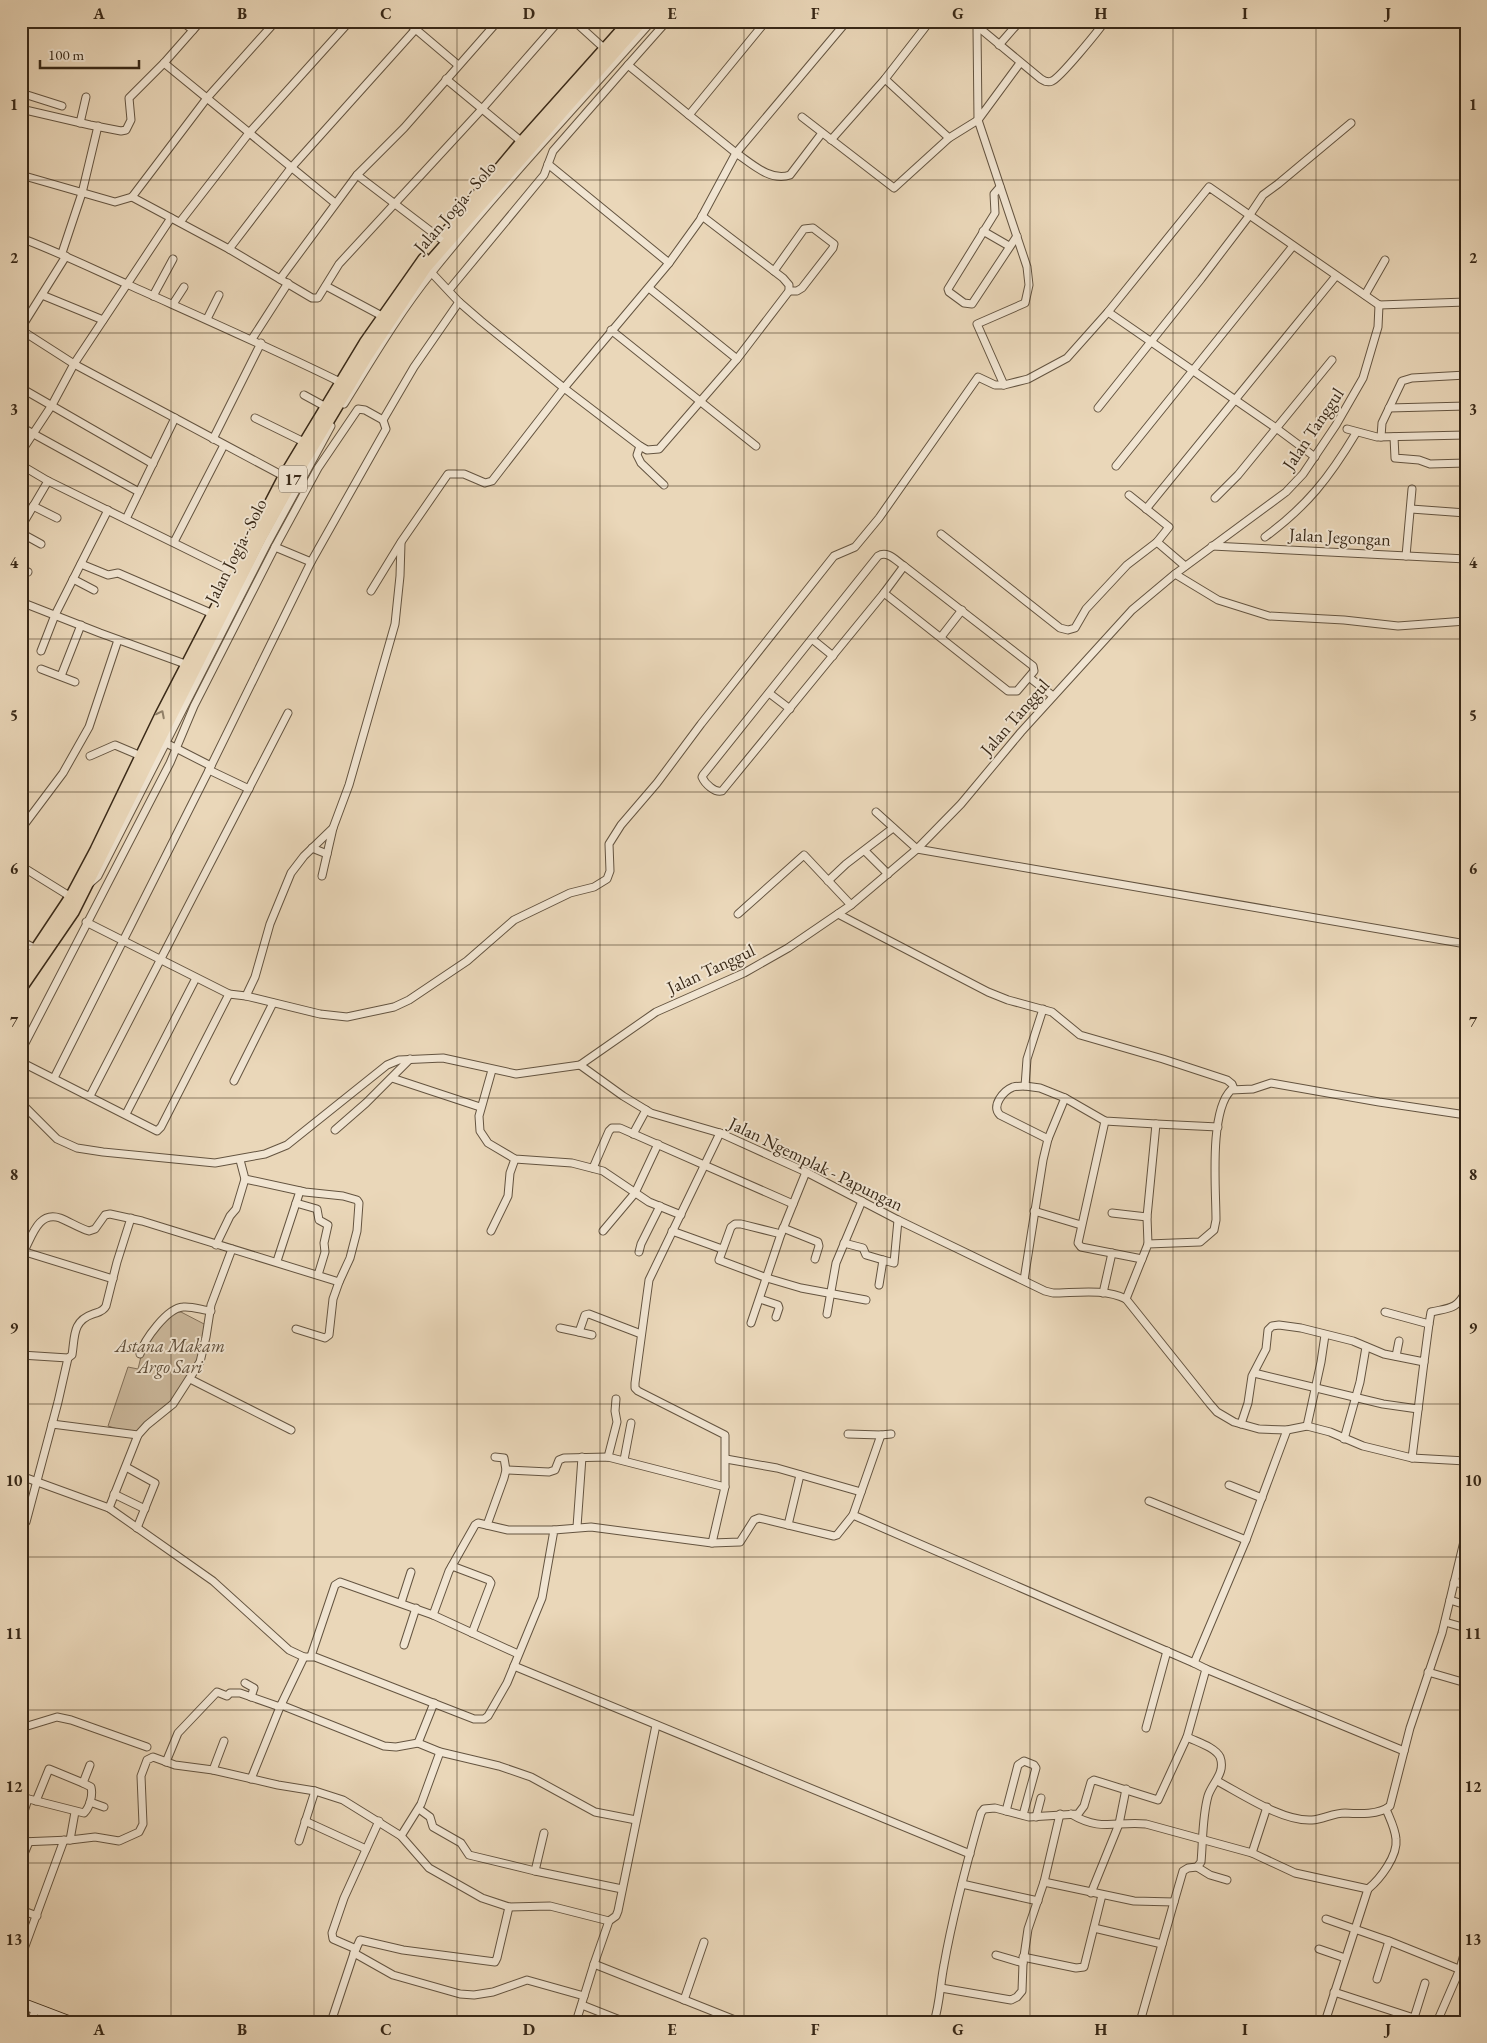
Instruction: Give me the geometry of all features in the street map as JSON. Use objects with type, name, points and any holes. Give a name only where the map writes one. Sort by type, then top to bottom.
[{"type":"highway","name":"Jalan Jogja - Solo","points":[[288,479],[343,402],[367,356],[426,267],[441,239],[530,147],[630,21]]},
{"type":"highway","name":"Jalan Jogja - Solo","points":[[21,988],[73,912],[238,574],[288,479],[304,442],[382,316],[642,21]]},
{"type":"highway","name":"Jalan Jogja - Solo","points":[[21,972],[38,950],[72,897],[141,756],[159,739],[188,665],[213,614],[238,574]]},
{"type":"main road","points":[[21,2003],[71,2022]]},
{"type":"street","points":[[181,21],[193,30]]},
{"type":"street","points":[[21,109],[80,123],[121,130],[128,129],[131,120],[129,98],[164,63],[201,21]]},
{"type":"street","points":[[21,175],[116,202],[132,197],[207,98],[276,21]]},
{"type":"street","points":[[180,222],[249,133],[350,21]]},
{"type":"street","points":[[406,21],[458,64]]},
{"type":"street","points":[[229,249],[291,168],[423,21]]},
{"type":"street","points":[[280,278],[357,175],[404,128],[458,64],[498,21]]},
{"type":"street","points":[[132,197],[229,249],[316,299],[320,297],[339,264],[482,109],[559,21]]},
{"type":"street","points":[[574,21],[606,50]]},
{"type":"street","points":[[446,80],[530,147],[652,21]]},
{"type":"street","points":[[449,290],[544,175],[554,151],[667,21]]},
{"type":"street","points":[[689,115],[766,21]]},
{"type":"street","points":[[371,591],[401,542],[448,474],[464,474],[484,483],[494,480],[530,430],[611,330],[650,288],[669,263],[702,216],[736,153],[847,21]]},
{"type":"street","points":[[831,140],[886,78],[930,21]]},
{"type":"street","points":[[971,21],[977,28],[1044,81],[1053,81],[1099,31],[1105,21]]},
{"type":"street","points":[[999,45],[1020,21]]},
{"type":"street","points":[[977,28],[978,120],[1028,277],[1025,303],[977,324],[1004,385]]},
{"type":"street","points":[[802,118],[894,188],[949,138],[978,120],[1020,62]]},
{"type":"street","points":[[164,63],[335,203]]},
{"type":"street","points":[[628,65],[736,153],[773,177],[790,175],[822,133]]},
{"type":"street","points":[[886,78],[949,138]]},
{"type":"street","points":[[21,93],[62,106]]},
{"type":"street","points":[[80,123],[86,97]]},
{"type":"street","points":[[1098,408],[1249,216],[1263,195],[1351,123]]},
{"type":"street","points":[[98,126],[82,193],[64,255],[21,329],[74,364],[288,479]]},
{"type":"street","points":[[548,164],[669,263]]},
{"type":"street","points":[[357,175],[441,239]]},
{"type":"street","points":[[1000,187],[994,194],[996,210],[948,290],[952,295],[964,303],[972,304],[1016,236]]},
{"type":"street","points":[[86,922],[229,994],[246,996],[320,1014],[347,1017],[402,1004],[466,961],[514,920],[570,893],[594,887],[607,879],[610,871],[609,844],[620,825],[657,783],[834,556],[860,542],[978,377],[995,385],[1004,385],[1028,379],[1067,358],[1108,312],[1208,187],[1379,305],[1466,302]]},
{"type":"street","points":[[426,267],[459,302],[564,388],[646,450],[659,449],[737,359],[789,291],[788,283],[702,216]]},
{"type":"street","points":[[21,452],[52,405],[74,364],[172,218]]},
{"type":"street","points":[[774,271],[804,229],[813,228],[834,244],[833,248],[802,288],[797,291],[789,291]]},
{"type":"street","points":[[983,231],[1009,246]]},
{"type":"street","points":[[21,238],[64,255],[261,343],[340,382]]},
{"type":"street","points":[[1116,466],[1293,246]]},
{"type":"street","points":[[153,296],[173,259]]},
{"type":"street","points":[[1365,295],[1385,260]]},
{"type":"street","points":[[1146,510],[1336,276]]},
{"type":"street","points":[[252,339],[288,283]]},
{"type":"street","points":[[326,286],[382,316]]},
{"type":"street","points":[[173,304],[184,287]]},
{"type":"street","points":[[650,288],[737,359]]},
{"type":"street","points":[[42,295],[103,320]]},
{"type":"street","points":[[207,319],[219,295]]},
{"type":"street","points":[[383,420],[414,367],[459,302]]},
{"type":"street","name":"Jalan Tanggul","points":[[580,1065],[656,1012],[744,973],[788,948],[851,905],[916,849],[961,804],[1054,696],[1129,614],[1185,566],[1286,492],[1303,474],[1363,378],[1378,327],[1379,305]]},
{"type":"street","points":[[1108,312],[1152,340],[1315,457]]},
{"type":"street","points":[[611,330],[756,446]]},
{"type":"street","points":[[213,440],[261,343]]},
{"type":"street","points":[[1215,498],[1238,475],[1332,360]]},
{"type":"street","points":[[1376,437],[1400,384],[1406,379],[1466,375]]},
{"type":"street","points":[[21,388],[153,464]]},
{"type":"street","points":[[304,395],[326,407]]},
{"type":"street","points":[[54,1078],[210,768],[311,562],[386,429],[383,420],[365,410],[343,402],[159,739],[210,768],[249,789]]},
{"type":"street","points":[[1389,408],[1466,406]]},
{"type":"street","points":[[21,1051],[86,922],[128,845],[176,748],[194,706],[275,547],[318,468],[358,409]]},
{"type":"street","points":[[126,519],[175,418]]},
{"type":"street","points":[[255,418],[304,442]]},
{"type":"street","points":[[21,426],[139,492]]},
{"type":"street","points":[[1347,429],[1376,437],[1466,435]]},
{"type":"street","points":[[1265,537],[1295,513],[1314,494],[1337,464],[1356,433]]},
{"type":"street","points":[[1394,437],[1395,458],[1430,464],[1466,463]]},
{"type":"street","points":[[174,542],[224,445]]},
{"type":"street","points":[[640,446],[637,455],[640,464],[664,485]]},
{"type":"street","points":[[21,465],[48,481],[238,574]]},
{"type":"street","points":[[21,527],[48,481]]},
{"type":"street","points":[[1406,556],[1412,489]]},
{"type":"street","points":[[941,534],[1060,628],[1068,630],[1075,628],[1086,609],[1127,565],[1157,542],[1169,527],[1129,495]]},
{"type":"street","points":[[34,506],[57,518]]},
{"type":"street","points":[[1410,509],[1466,513]]},
{"type":"street","points":[[41,650],[55,615],[108,510]]},
{"type":"street","points":[[21,534],[41,544]]},
{"type":"street","points":[[322,876],[334,828],[395,624],[400,581],[401,542]]},
{"type":"street","points":[[1157,542],[1185,566]]},
{"type":"street","name":"Jalan Jegongan","points":[[1212,546],[1466,559]]},
{"type":"street","points":[[275,547],[311,562]]},
{"type":"street","points":[[884,593],[1008,691],[1017,691],[1034,671],[1033,666],[962,610],[904,566],[887,554],[882,554],[878,556],[703,775],[702,780],[718,792],[722,791],[904,566]]},
{"type":"street","points":[[81,564],[108,575],[118,573],[213,614]]},
{"type":"street","points":[[1175,574],[1218,600],[1270,616],[1344,620],[1398,626],[1466,621]]},
{"type":"street","points":[[73,579],[94,590]]},
{"type":"street","points":[[21,602],[188,665]]},
{"type":"street","points":[[941,637],[962,610]]},
{"type":"street","points":[[61,676],[81,626]]},
{"type":"street","points":[[21,829],[64,773],[89,727],[118,640]]},
{"type":"street","points":[[812,640],[833,656]]},
{"type":"street","points":[[41,669],[75,682]]},
{"type":"street","points":[[1030,678],[1054,696]]},
{"type":"street","points":[[769,693],[790,709]]},
{"type":"street","points":[[90,1096],[288,713]]},
{"type":"street","points":[[90,756],[115,745],[141,756]]},
{"type":"street","points":[[876,812],[916,849],[1466,944]]},
{"type":"street","points":[[246,996],[255,977],[270,924],[291,873],[312,848],[334,828]]},
{"type":"street","points":[[828,881],[846,864],[893,828]]},
{"type":"street","points":[[312,848],[327,854]]},
{"type":"street","points":[[864,851],[888,874]]},
{"type":"street","points":[[738,914],[803,855],[851,905]]},
{"type":"street","points":[[21,866],[72,897]]},
{"type":"street","points":[[838,914],[988,992],[1008,1000],[1043,1009],[1056,1015],[1080,1035],[1227,1080],[1234,1089]]},
{"type":"street","points":[[21,941],[38,950]]},
{"type":"street","points":[[126,1114],[196,978]]},
{"type":"street","points":[[21,1062],[157,1131],[160,1129],[229,994]]},
{"type":"street","points":[[234,1081],[273,1003]]},
{"type":"street","points":[[1025,1086],[1026,1059],[1043,1009]]},
{"type":"street","points":[[21,1103],[57,1138],[77,1148],[197,1163],[240,1162],[278,1150],[287,1145],[387,1066],[405,1059],[444,1058],[516,1074],[580,1065]]},
{"type":"street","points":[[335,1130],[392,1078],[405,1059]]},
{"type":"street","name":"Jalan Ngemplak - Papungan","points":[[580,1065],[646,1110],[720,1133],[806,1172],[898,1220],[1049,1292],[1103,1293],[1126,1299]]},
{"type":"street","points":[[492,1070],[480,1107],[479,1126],[484,1138],[514,1159],[572,1163],[602,1171],[636,1193],[681,1215]]},
{"type":"street","points":[[392,1078],[480,1107]]},
{"type":"street","points":[[1148,1244],[1200,1242],[1214,1230],[1216,1220],[1214,1155],[1224,1098],[1234,1089],[1253,1089],[1271,1082],[1379,1102],[1466,1115]]},
{"type":"street","points":[[1048,1139],[997,1112],[998,1102],[1008,1089],[1015,1086],[1040,1088],[1065,1098],[1105,1121],[1218,1127]]},
{"type":"street","points":[[1024,1280],[1042,1160],[1048,1139],[1065,1098]]},
{"type":"street","points":[[633,1134],[646,1110]]},
{"type":"street","points":[[1105,1121],[1078,1240],[1081,1248],[1142,1258]]},
{"type":"street","points":[[1156,1124],[1147,1217],[1148,1244],[1126,1299],[1217,1412],[1241,1424],[1260,1429],[1287,1430],[1307,1426],[1330,1432],[1344,1439],[1412,1458],[1466,1461]]},
{"type":"street","points":[[593,1168],[609,1131],[612,1128],[620,1128],[793,1204]]},
{"type":"street","points":[[712,1543],[725,1487],[726,1459],[724,1434],[635,1388],[641,1330],[649,1280],[720,1133]]},
{"type":"street","points":[[603,1231],[636,1193],[658,1144]]},
{"type":"street","points":[[491,1232],[508,1196],[510,1173],[514,1159]]},
{"type":"street","points":[[216,1244],[230,1216],[236,1209],[244,1178],[240,1162]]},
{"type":"street","points":[[751,1323],[782,1231],[806,1172]]},
{"type":"street","points":[[244,1178],[300,1191],[343,1196],[357,1200],[359,1203],[357,1231],[350,1258],[332,1304],[328,1337],[296,1328]]},
{"type":"street","points":[[277,1262],[300,1191]]},
{"type":"street","points":[[827,1314],[835,1268],[862,1201]]},
{"type":"street","points":[[296,1203],[317,1209],[318,1219],[328,1225],[324,1243],[324,1254],[318,1275]]},
{"type":"street","points":[[639,1252],[640,1244],[660,1206]]},
{"type":"street","points":[[1034,1210],[1081,1225]]},
{"type":"street","points":[[1112,1213],[1147,1217]]},
{"type":"street","points":[[112,1279],[22,1253],[40,1222],[48,1217],[58,1218],[89,1232],[95,1229],[107,1214],[131,1218],[339,1282]]},
{"type":"street","points":[[26,1522],[68,1358],[72,1355],[74,1334],[80,1321],[105,1310],[112,1279],[131,1218]]},
{"type":"street","points":[[844,1243],[863,1248],[866,1255],[894,1263],[898,1220]]},
{"type":"street","points":[[815,1258],[819,1246],[817,1240],[782,1231],[741,1224],[735,1224],[731,1228],[719,1257],[722,1262],[767,1278],[830,1295],[866,1300]]},
{"type":"street","points":[[672,1232],[722,1249]]},
{"type":"street","points":[[109,1508],[138,1435],[147,1424],[173,1404],[200,1362],[215,1293],[232,1249]]},
{"type":"street","points":[[1103,1293],[1112,1253]]},
{"type":"street","points":[[879,1285],[883,1260]]},
{"type":"street","points":[[1412,1458],[1432,1311],[1443,1311],[1458,1303],[1466,1291]]},
{"type":"street","points":[[760,1299],[778,1305],[779,1308],[776,1316]]},
{"type":"street","points":[[140,1354],[145,1341],[164,1319],[176,1309],[185,1306],[210,1311]]},
{"type":"street","points":[[1385,1312],[1430,1320]]},
{"type":"street","points":[[579,1332],[585,1315],[589,1314],[641,1330]]},
{"type":"street","points":[[1241,1424],[1248,1404],[1254,1373],[1266,1349],[1268,1330],[1272,1326],[1290,1326],[1353,1341],[1396,1356],[1424,1362]]},
{"type":"street","points":[[560,1328],[592,1335]]},
{"type":"street","points":[[1307,1426],[1325,1335]]},
{"type":"street","points":[[1396,1356],[1399,1341]]},
{"type":"street","points":[[1344,1439],[1360,1382],[1366,1347]]},
{"type":"street","points":[[21,1355],[68,1358]]},
{"type":"street","points":[[1254,1373],[1356,1397],[1418,1409]]},
{"type":"street","points":[[190,1378],[291,1430]]},
{"type":"street","points":[[608,1457],[617,1422],[615,1411],[616,1399]]},
{"type":"street","points":[[624,1460],[631,1423]]},
{"type":"street","points":[[52,1424],[138,1435]]},
{"type":"street","points":[[1194,1663],[1246,1540],[1287,1430]]},
{"type":"street","points":[[848,1434],[891,1434]]},
{"type":"street","points":[[433,1615],[452,1566],[475,1524],[508,1530],[554,1530],[577,1527],[712,1543],[740,1542],[754,1520],[758,1518],[834,1536],[837,1535],[853,1515],[881,1435]]},
{"type":"street","points":[[488,1525],[506,1470],[504,1458],[495,1457]]},
{"type":"street","points":[[506,1470],[549,1472],[555,1470],[559,1460],[582,1457],[608,1457],[725,1487]]},
{"type":"street","points":[[577,1527],[582,1457]]},
{"type":"street","points":[[726,1459],[777,1468],[861,1492]]},
{"type":"street","points":[[126,1467],[155,1483],[137,1528]]},
{"type":"street","points":[[788,1525],[800,1475]]},
{"type":"street","points":[[21,1476],[109,1508],[213,1582],[295,1654],[308,1656],[474,1719],[484,1719],[488,1716],[505,1687],[514,1666],[542,1598],[554,1530]]},
{"type":"street","points":[[1229,1485],[1262,1498]]},
{"type":"street","points":[[114,1494],[145,1509]]},
{"type":"street","points":[[1150,1501],[1246,1540]]},
{"type":"street","points":[[853,1515],[1206,1669],[1404,1751]]},
{"type":"street","points":[[1217,1781],[1266,1807],[1291,1817],[1311,1820],[1337,1814],[1367,1813],[1386,1809],[1392,1799],[1404,1751],[1445,1622],[1466,1533]]},
{"type":"street","points":[[452,1566],[489,1580],[491,1583],[472,1633]]},
{"type":"street","points":[[400,1603],[411,1572]]},
{"type":"street","points":[[251,1779],[281,1706],[308,1656],[337,1582],[345,1583],[416,1608],[518,1654]]},
{"type":"street","points":[[1454,1582],[1466,1585]]},
{"type":"street","points":[[1450,1600],[1466,1605]]},
{"type":"street","points":[[404,1645],[416,1608]]},
{"type":"street","points":[[1445,1622],[1466,1628]]},
{"type":"street","points":[[1146,1728],[1167,1651]]},
{"type":"street","points":[[514,1666],[970,1854]]},
{"type":"street","points":[[934,2022],[940,2005],[943,1966],[962,1884],[984,1809],[991,1807],[1036,1817],[1078,1814],[1083,1809],[1092,1780],[1158,1800],[1187,1737],[1206,1669]]},
{"type":"street","points":[[1428,1672],[1466,1683]]},
{"type":"street","points":[[245,1683],[254,1688],[251,1697]]},
{"type":"street","points":[[166,1762],[178,1733],[217,1692],[227,1696],[230,1693],[238,1693],[281,1706],[384,1746],[396,1747],[418,1744],[440,1752],[470,1758],[531,1777],[595,1812],[636,1820]]},
{"type":"street","points":[[418,1744],[434,1703]]},
{"type":"street","points":[[21,1728],[57,1717],[71,1720],[147,1747]]},
{"type":"street","points":[[576,2022],[609,1921],[613,1919],[618,1911],[656,1725]]},
{"type":"street","points":[[1187,1737],[1218,1754],[1221,1770],[1208,1796],[1198,1867]]},
{"type":"street","points":[[213,1770],[224,1741]]},
{"type":"street","points":[[401,1836],[418,1808],[440,1752]]},
{"type":"street","points":[[21,1842],[95,1837],[119,1840],[130,1837],[140,1831],[143,1824],[140,1785],[142,1773],[151,1757],[166,1762],[315,1791],[343,1800],[401,1836],[422,1861],[436,1873],[482,1898],[509,1906],[550,1906],[609,1921]]},
{"type":"street","points":[[1006,1811],[1018,1765],[1024,1762],[1034,1764],[1036,1768],[1023,1815]]},
{"type":"street","points":[[83,1783],[90,1765]]},
{"type":"street","points":[[21,1821],[25,1798],[75,1812],[84,1813],[90,1802],[92,1789],[83,1783],[49,1769],[36,1801]]},
{"type":"street","points":[[1091,1892],[1119,1824],[1126,1789]]},
{"type":"street","points":[[299,1841],[315,1791]]},
{"type":"street","points":[[1036,1817],[1041,1798]]},
{"type":"street","points":[[90,1802],[104,1807]]},
{"type":"street","points":[[1252,1853],[1266,1807]]},
{"type":"street","points":[[418,1808],[430,1817],[433,1827],[462,1843],[470,1854],[622,1889]]},
{"type":"street","points":[[1327,2020],[1334,1992],[1368,1889],[1384,1872],[1396,1848],[1394,1828],[1386,1809]]},
{"type":"street","points":[[21,1957],[67,1840],[75,1812]]},
{"type":"street","points":[[941,1988],[1014,1999],[1022,1991],[1023,1960],[1028,1929],[1044,1882],[1060,1814]]},
{"type":"street","points":[[1071,1814],[1091,1824],[1146,1824],[1252,1853],[1295,1873],[1368,1889]]},
{"type":"street","points":[[305,1821],[366,1849]]},
{"type":"street","points":[[379,1821],[344,1898],[332,1933],[333,1939],[393,1975],[460,1994],[474,1995],[493,1992],[527,1980],[584,1996]]},
{"type":"street","points":[[535,1870],[544,1832]]},
{"type":"street","points":[[21,1861],[30,1842]]},
{"type":"street","points":[[1140,2022],[1157,1968],[1183,1871],[1188,1868],[1198,1867],[1210,1875],[1226,1880]]},
{"type":"street","points":[[1044,1882],[1102,1896],[1134,1901],[1174,1902]]},
{"type":"street","points":[[962,1884],[1038,1901]]},
{"type":"street","points":[[996,1955],[1076,1968],[1084,1967],[1102,1896]]},
{"type":"street","points":[[331,2022],[360,1940],[403,1950],[495,1962],[509,1906]]},
{"type":"street","points":[[21,1910],[37,1916]]},
{"type":"street","points":[[1326,1920],[1389,1941],[1463,1970]]},
{"type":"street","points":[[1094,1928],[1162,1944]]},
{"type":"street","points":[[1377,1979],[1389,1941]]},
{"type":"street","points":[[684,2000],[704,1942]]},
{"type":"street","points":[[1437,2022],[1463,1970],[1466,1947]]},
{"type":"street","points":[[1319,1949],[1345,1958]]},
{"type":"street","points":[[594,1964],[740,2022]]},
{"type":"street","points":[[1414,2018],[1425,1983]]},
{"type":"street","points":[[1334,1992],[1426,2022]]},
{"type":"street","points":[[582,2005],[625,2022]]},
{"type":"street","points":[[32,2022],[35,2008]]},
{"type":"green space","name":"Astana Makam Argo Sari","points":[[174,1312],[181,1312],[206,1325],[197,1365],[174,1400],[137,1435],[108,1426],[128,1367],[138,1369],[144,1344]]}]
